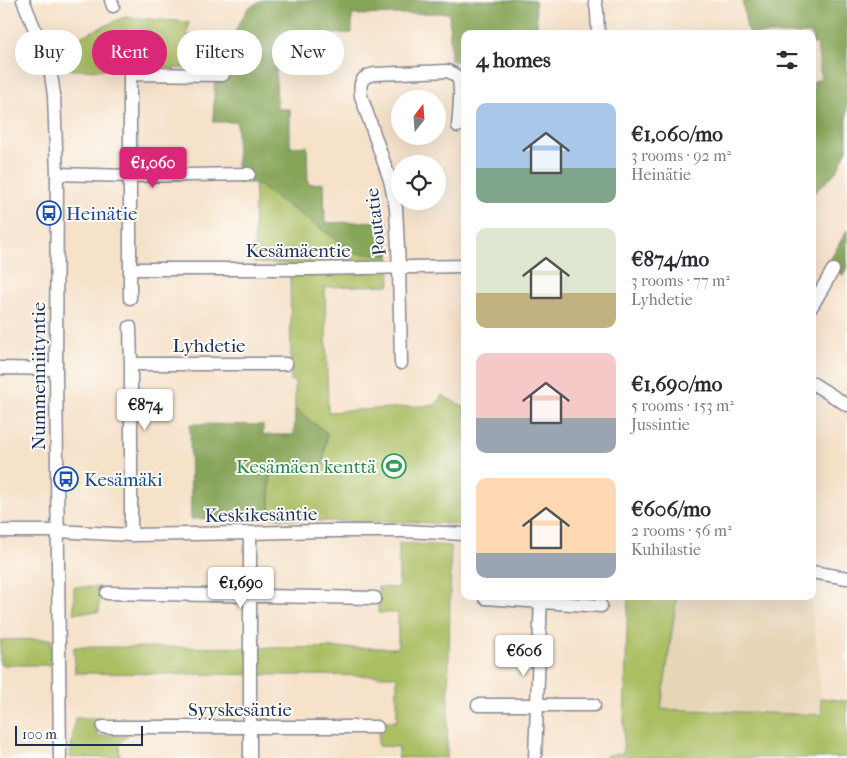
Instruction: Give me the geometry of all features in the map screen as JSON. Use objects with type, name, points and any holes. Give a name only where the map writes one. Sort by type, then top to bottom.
[{"type":"street","name":"Nummenniityntie","points":[[23,0],[45,55],[54,95],[57,174],[56,369],[60,758]]},
{"type":"street","points":[[595,0],[598,30]]},
{"type":"street","name":"Poutatie","points":[[401,363],[395,198],[361,96],[360,86],[362,81],[364,77],[375,74],[448,71],[453,73],[457,76],[460,87],[458,126]]},
{"type":"street","points":[[130,298],[130,74],[177,75]]},
{"type":"street","points":[[57,174],[130,176],[249,174]]},
{"type":"street","name":"Kesämäentie","points":[[131,269],[461,266]]},
{"type":"street","points":[[816,299],[833,270]]},
{"type":"street","points":[[130,327],[131,534]]},
{"type":"street","name":"Lyhdetie","points":[[131,364],[286,364]]},
{"type":"street","points":[[0,368],[56,369]]},
{"type":"street","points":[[816,386],[847,405]]},
{"type":"street","name":"Keskikesäntie","points":[[0,531],[131,534],[404,531],[461,534]]},
{"type":"street","points":[[250,533],[250,758]]},
{"type":"street","points":[[816,573],[847,578]]},
{"type":"street","points":[[106,593],[375,598]]},
{"type":"street","points":[[535,758],[541,600]]},
{"type":"street","points":[[550,600],[601,606]]},
{"type":"street","points":[[478,705],[594,706]]},
{"type":"street","name":"Syyskesäntie","points":[[103,727],[377,727]]},
{"type":"shaded area","points":[[676,600],[811,600],[823,715],[661,709]]},
{"type":"green space","points":[[263,0],[535,0],[538,30],[461,30],[461,61],[451,61],[449,13],[352,15],[352,33],[344,33],[344,30],[272,30],[272,75],[276,75],[277,109],[290,109],[290,147],[307,146],[308,184],[324,183],[325,223],[387,221],[389,255],[356,253],[255,183],[237,183],[237,122],[213,122],[215,75],[262,75],[262,30],[236,30],[248,8]]},
{"type":"green space","points":[[742,0],[847,0],[847,150],[836,172],[816,191],[816,80],[821,78],[816,30],[747,29]]},
{"type":"green space","points":[[124,17],[189,22],[188,30],[177,30],[177,69],[167,69],[167,30],[95,30]]},
{"type":"green space","points":[[92,32],[92,70],[82,70],[82,36]]},
{"type":"green space","points":[[255,183],[356,253],[389,255],[390,285],[325,287],[328,412],[436,405],[442,395],[461,406],[461,525],[416,522],[321,521],[270,517],[270,470],[323,465],[327,433],[295,409],[295,381],[291,381],[290,264],[254,263]]},
{"type":"green space","points":[[847,230],[847,267],[843,276],[829,262]]},
{"type":"green space","points":[[295,409],[327,433],[323,465],[270,470],[270,517],[191,519],[190,424],[263,425],[263,435],[294,435]]},
{"type":"green space","points":[[399,543],[451,546],[447,758],[398,758],[398,747],[378,746],[379,721],[397,721],[397,676],[75,673],[74,647],[398,648],[398,613],[378,613],[378,587],[399,588]]},
{"type":"green space","points":[[74,587],[100,587],[99,612],[74,613]]},
{"type":"green space","points":[[628,600],[676,600],[661,709],[822,715],[821,698],[847,701],[847,757],[606,758],[606,755],[623,753]]},
{"type":"green space","points":[[51,639],[51,665],[0,665],[0,640]]},
{"type":"green space","points":[[75,718],[98,718],[98,736],[128,735],[119,744],[120,758],[70,758]]},
{"type":"place","name":"Heinätie","points":[[49,213]]},
{"type":"place","name":"Kesämäen kenttä","points":[[394,466]]},
{"type":"place","name":"Kesämäki","points":[[66,479]]}]
